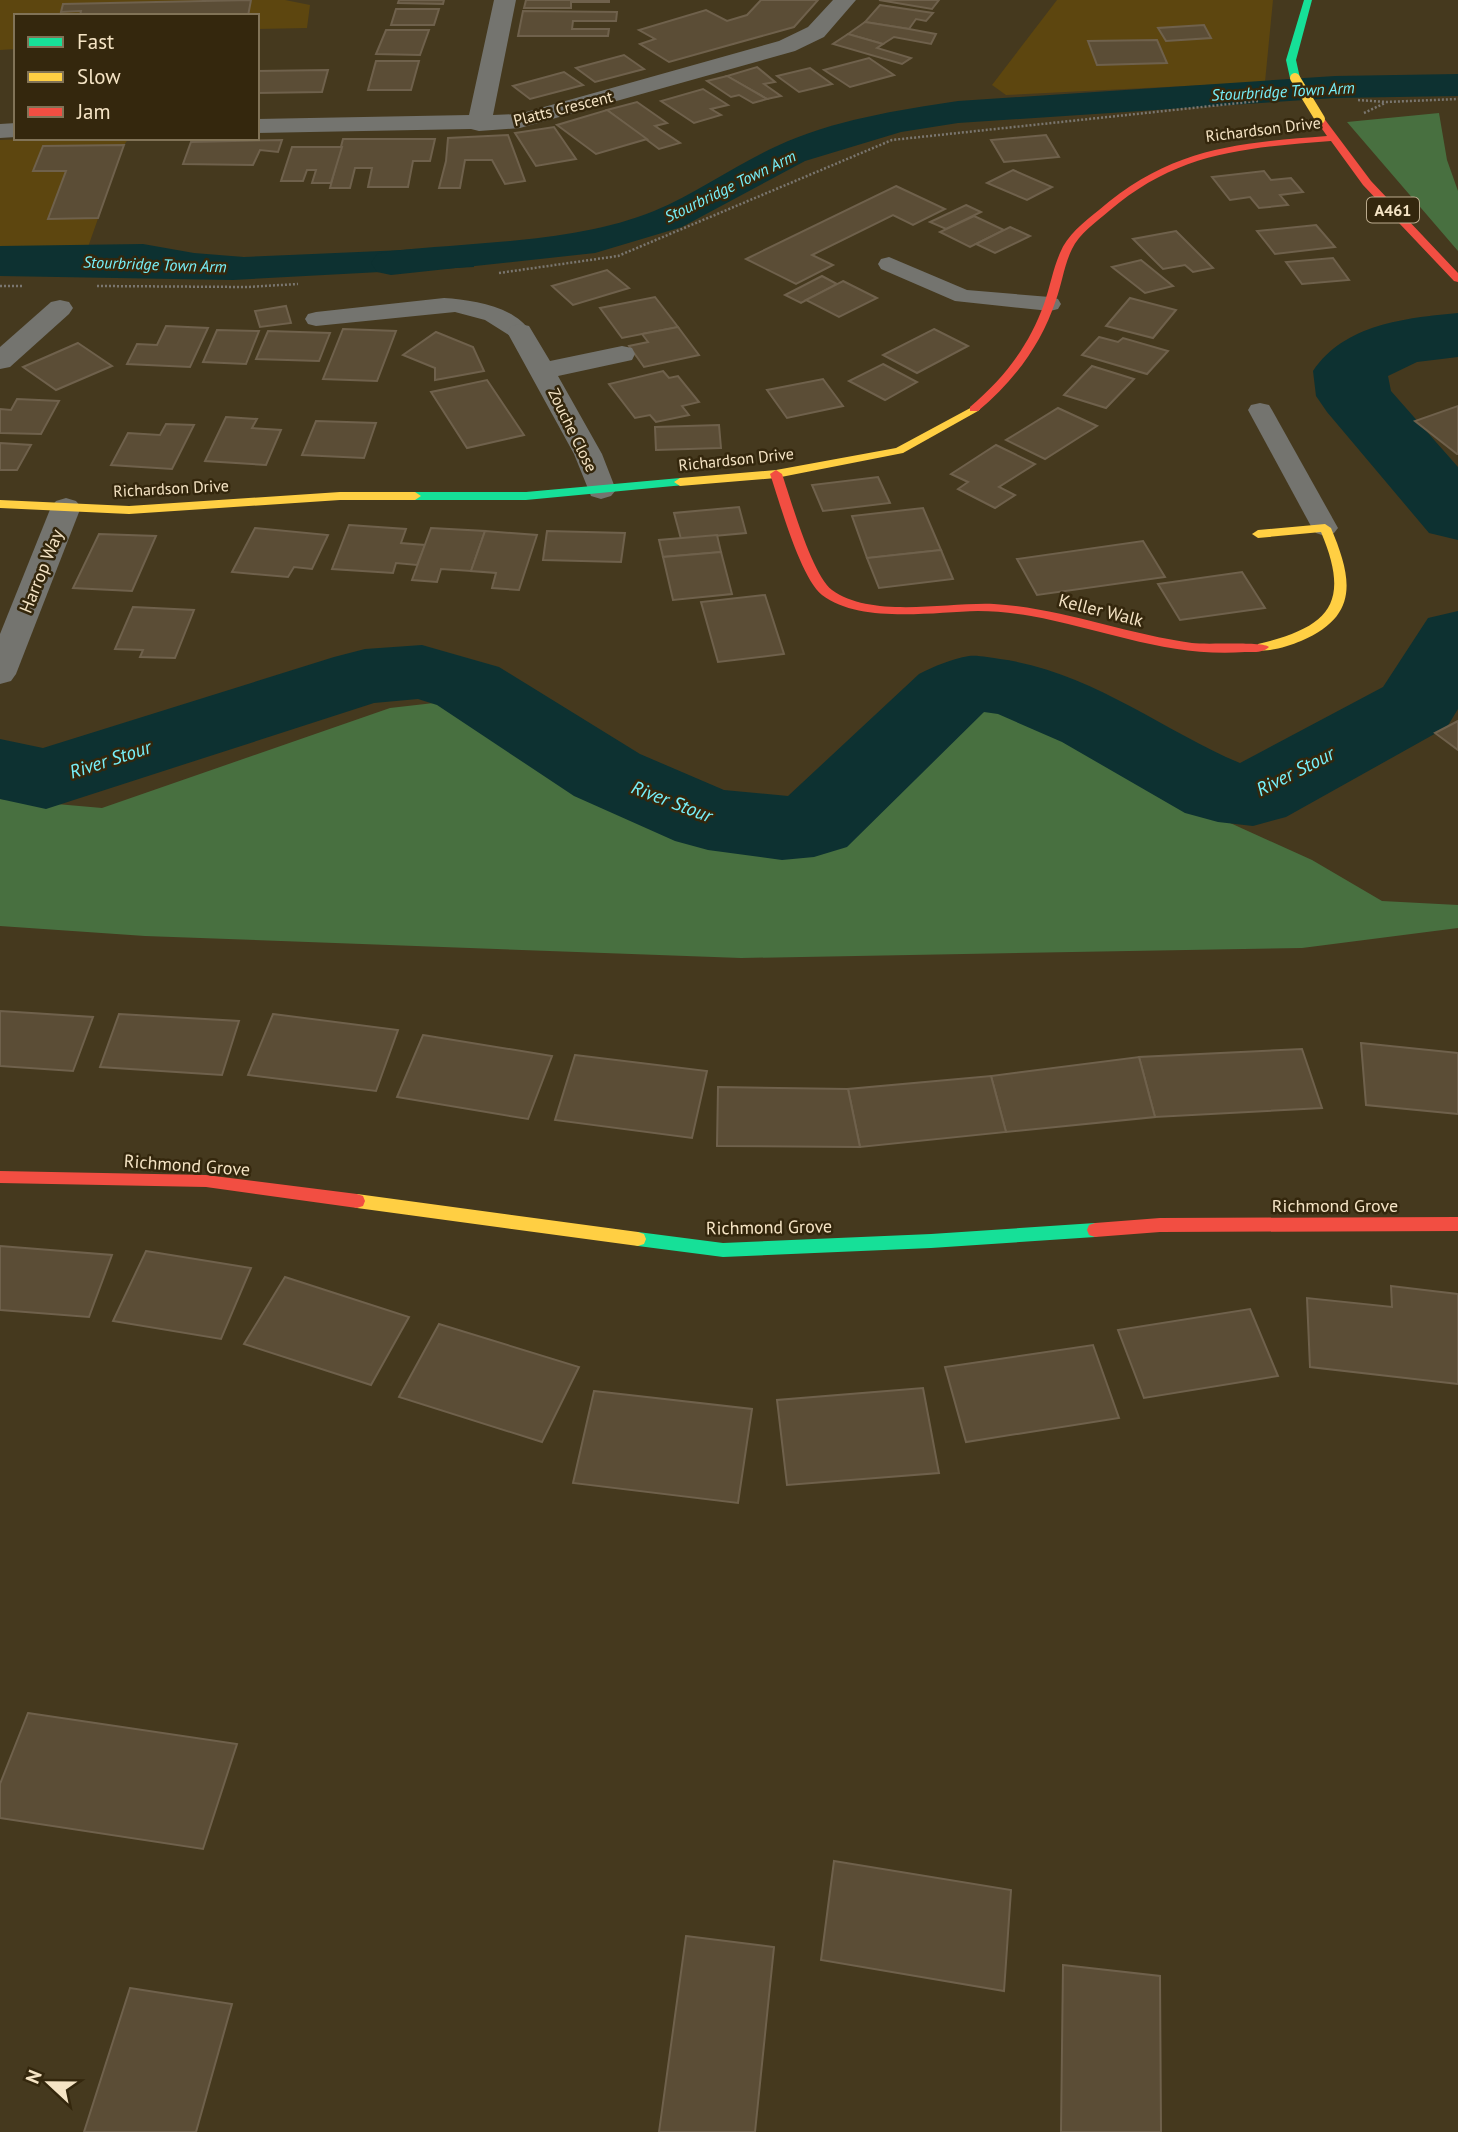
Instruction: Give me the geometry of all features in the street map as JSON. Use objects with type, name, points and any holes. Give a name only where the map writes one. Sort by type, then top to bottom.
[{"type":"street","points":[[479,124],[505,0]]},
{"type":"street","name":"Platts Crescent","points":[[259,126],[479,124],[520,121],[787,46],[816,33],[845,0]]},
{"type":"street","name":"A461","points":[[1308,0],[1291,60],[1295,78],[1332,138],[1367,183],[1458,279]]},
{"type":"street","name":"Richardson Drive","points":[[0,504],[129,510],[340,496],[526,496],[776,474],[900,451],[968,414],[1001,388],[1028,351],[1050,304],[1066,250],[1076,236],[1119,195],[1147,176],[1183,159],[1230,149],[1332,138]]},
{"type":"street","points":[[0,361],[61,308]]},
{"type":"street","points":[[0,331],[27,337]]},
{"type":"street","name":"Zouche Close","points":[[520,331],[588,454],[601,490]]},
{"type":"street","name":"Zouche Close","points":[[543,371],[622,354]]},
{"type":"street","name":"Keller Walk","points":[[776,474],[821,589],[840,601],[865,607],[914,611],[951,607],[994,607],[1026,611],[1174,649],[1201,652],[1251,651],[1292,642],[1312,633],[1327,618],[1338,600],[1341,574],[1325,528]]},
{"type":"street","name":"Harrop Way","points":[[0,674],[66,507]]},
{"type":"street","points":[[1258,534],[1325,528]]},
{"type":"street","name":"Richmond Grove","points":[[0,1177],[206,1181],[723,1250],[931,1241],[1160,1224],[1458,1224]]},
{"type":"lane","points":[[889,264],[963,296],[1050,304]]},
{"type":"lane","points":[[316,319],[443,305],[464,306],[495,314],[520,331]]},
{"type":"lane","points":[[1260,410],[1325,528]]},
{"type":"path","points":[[489,274],[618,256],[892,139],[1197,108]]},
{"type":"path","points":[[96,286],[247,287],[301,284]]},
{"type":"path","points":[[0,286],[27,286]]},
{"type":"shaded area","points":[[0,0],[285,0],[310,5],[307,28],[259,29],[259,14],[14,14],[14,49],[0,50]]},
{"type":"shaded area","points":[[1057,0],[1273,0],[1265,82],[1006,95],[992,85]]},
{"type":"shaded area","points":[[0,140],[128,140],[88,247],[0,246]]},
{"type":"green space","points":[[1439,113],[1447,160],[1458,191],[1458,251],[1347,122]]},
{"type":"green space","points":[[460,700],[562,771],[741,842],[820,835],[952,715],[1019,709],[1158,778],[1228,822],[1312,860],[1382,901],[1458,905],[1458,928],[1302,948],[741,958],[145,936],[0,926],[0,799],[102,808],[390,708]]},
{"type":"water","points":[[143,244],[194,253],[244,257],[473,247],[474,267],[233,280],[0,276],[0,246]]},
{"type":"building","points":[[251,0],[248,14],[80,14],[81,11],[61,12],[63,4]]},
{"type":"building","points":[[399,0],[444,0],[443,4],[398,3]]},
{"type":"building","points":[[526,0],[609,2],[571,2],[571,8],[524,8]]},
{"type":"building","points":[[761,0],[818,0],[794,27],[669,62],[640,44],[655,39],[639,30],[706,10],[727,21],[747,15]]},
{"type":"building","points":[[879,0],[939,0],[932,9]]},
{"type":"building","points":[[880,5],[933,13],[926,21],[916,19],[909,29],[865,22]]},
{"type":"building","points":[[396,9],[439,9],[434,25],[391,25]]},
{"type":"building","points":[[523,11],[617,12],[616,21],[573,21],[572,29],[609,29],[608,36],[518,36]]},
{"type":"building","points":[[865,22],[936,34],[931,44],[894,37],[883,44],[848,34]]},
{"type":"building","points":[[1204,25],[1211,38],[1166,41],[1158,28]]},
{"type":"building","points":[[386,30],[429,30],[420,55],[376,54]]},
{"type":"building","points":[[848,34],[883,44],[877,48],[911,58],[902,64],[833,44]]},
{"type":"building","points":[[1157,40],[1167,63],[1097,65],[1088,41]]},
{"type":"building","points":[[624,55],[644,69],[595,82],[576,68]]},
{"type":"building","points":[[869,58],[894,75],[850,87],[824,70]]},
{"type":"building","points":[[376,61],[419,61],[411,90],[368,90]]},
{"type":"building","points":[[757,67],[775,82],[764,84],[781,96],[767,99],[727,76]]},
{"type":"building","points":[[810,68],[832,84],[799,92],[777,76]]},
{"type":"building","points":[[328,70],[322,92],[259,93],[259,71]]},
{"type":"building","points":[[564,72],[583,85],[530,99],[513,86]]},
{"type":"building","points":[[727,76],[767,99],[753,103],[739,95],[731,97],[707,81]]},
{"type":"building","points":[[703,89],[728,105],[711,109],[721,115],[694,123],[661,101]]},
{"type":"building","points":[[637,102],[667,123],[655,126],[680,143],[659,149],[607,110]]},
{"type":"building","points":[[607,110],[647,139],[596,154],[557,125]]},
{"type":"building","points":[[554,127],[576,159],[536,166],[515,133]]},
{"type":"building","points":[[508,135],[525,181],[505,184],[492,160],[465,160],[460,188],[439,188],[446,161],[448,138]]},
{"type":"building","points":[[1046,135],[1059,157],[1004,162],[991,140]]},
{"type":"building","points":[[343,139],[435,139],[430,161],[413,161],[408,187],[368,187],[372,168],[355,168],[350,188],[330,188]]},
{"type":"building","points":[[282,140],[278,152],[260,150],[253,165],[183,164],[191,142]]},
{"type":"building","points":[[124,145],[98,218],[48,219],[66,171],[33,171],[43,146]]},
{"type":"building","points":[[292,147],[342,147],[331,183],[312,183],[316,170],[307,170],[303,181],[281,181]]},
{"type":"building","points":[[1013,170],[1052,187],[1027,200],[987,183]]},
{"type":"building","points":[[1264,171],[1271,180],[1291,178],[1303,192],[1280,195],[1288,205],[1259,208],[1250,197],[1230,200],[1212,177]]},
{"type":"building","points":[[896,186],[945,209],[913,225],[893,215],[812,255],[833,265],[796,284],[746,259]]},
{"type":"building","points":[[966,205],[981,212],[946,229],[930,222]]},
{"type":"building","points":[[974,216],[1004,230],[970,247],[940,232]]},
{"type":"building","points":[[1316,225],[1335,247],[1275,254],[1257,231]]},
{"type":"building","points":[[1010,227],[1030,236],[995,253],[976,244]]},
{"type":"building","points":[[1176,231],[1213,268],[1193,272],[1185,265],[1163,269],[1133,239]]},
{"type":"building","points":[[1333,258],[1349,280],[1302,284],[1286,262]]},
{"type":"building","points":[[1141,260],[1173,286],[1145,293],[1112,267]]},
{"type":"building","points":[[607,270],[629,288],[573,305],[552,286]]},
{"type":"building","points":[[822,276],[837,284],[801,303],[785,295]]},
{"type":"building","points":[[843,281],[877,298],[839,317],[806,300]]},
{"type":"building","points":[[655,297],[678,327],[622,338],[600,308]]},
{"type":"building","points":[[1130,298],[1176,310],[1153,338],[1106,326]]},
{"type":"building","points":[[286,306],[291,323],[260,327],[255,311]]},
{"type":"building","points":[[166,326],[208,328],[190,367],[127,364],[137,344],[157,345]]},
{"type":"building","points":[[678,327],[699,355],[644,367],[629,346],[648,342],[642,334]]},
{"type":"building","points":[[343,329],[396,331],[377,381],[323,379]]},
{"type":"building","points":[[934,329],[968,346],[917,373],[883,355]]},
{"type":"building","points":[[217,330],[259,331],[246,364],[203,362]]},
{"type":"building","points":[[268,331],[330,333],[319,361],[256,359]]},
{"type":"building","points":[[436,332],[473,347],[484,371],[435,380],[435,368],[403,355]]},
{"type":"building","points":[[1099,337],[1118,342],[1123,338],[1168,351],[1147,374],[1082,355]]},
{"type":"building","points":[[78,343],[112,366],[56,390],[23,367]]},
{"type":"building","points":[[883,364],[917,382],[885,400],[849,381]]},
{"type":"building","points":[[1092,366],[1134,379],[1106,408],[1064,395]]},
{"type":"building","points":[[663,371],[669,378],[678,376],[699,402],[682,406],[689,415],[656,422],[650,415],[635,418],[609,384]]},
{"type":"building","points":[[823,379],[843,406],[787,418],[767,390]]},
{"type":"building","points":[[487,380],[524,435],[467,448],[431,392]]},
{"type":"building","points":[[17,399],[59,401],[41,434],[0,433],[0,409],[11,410]]},
{"type":"building","points":[[1458,406],[1458,454],[1457,454],[1415,421]]},
{"type":"building","points":[[1058,408],[1097,426],[1045,459],[1006,440]]},
{"type":"building","points":[[226,417],[257,419],[252,428],[281,430],[266,465],[205,461]]},
{"type":"building","points":[[316,421],[376,423],[364,458],[302,455]]},
{"type":"building","points":[[166,424],[194,425],[172,469],[111,465],[128,433],[160,435]]},
{"type":"building","points":[[719,425],[721,448],[656,450],[655,427]]},
{"type":"building","points":[[0,443],[31,445],[17,470],[0,470]]},
{"type":"building","points":[[996,445],[1035,464],[999,487],[1015,495],[995,508],[958,489],[968,482],[951,474]]},
{"type":"building","points":[[878,477],[890,503],[823,511],[812,485]]},
{"type":"building","points":[[739,507],[746,533],[681,539],[674,513]]},
{"type":"building","points":[[923,508],[941,550],[867,558],[852,516]]},
{"type":"building","points":[[349,525],[406,529],[401,543],[425,545],[417,565],[396,563],[393,573],[332,569]]},
{"type":"building","points":[[255,528],[328,535],[312,569],[294,567],[288,577],[232,572]]},
{"type":"building","points":[[431,528],[485,531],[471,571],[441,569],[437,582],[412,580]]},
{"type":"building","points":[[485,531],[537,535],[519,590],[492,588],[496,573],[471,571]]},
{"type":"building","points":[[547,531],[625,533],[621,562],[543,560]]},
{"type":"building","points":[[99,534],[156,536],[132,591],[73,588]]},
{"type":"building","points":[[717,535],[721,552],[663,557],[659,540]]},
{"type":"building","points":[[1143,541],[1165,577],[1037,595],[1017,559]]},
{"type":"building","points":[[941,550],[953,579],[879,588],[867,558]]},
{"type":"building","points":[[721,552],[732,594],[673,600],[663,557]]},
{"type":"building","points":[[1242,572],[1265,608],[1180,620],[1158,584]]},
{"type":"building","points":[[765,595],[784,654],[718,662],[701,602]]},
{"type":"building","points":[[133,607],[194,610],[175,658],[140,657],[143,650],[115,649]]},
{"type":"building","points":[[1458,721],[1458,750],[1435,733]]},
{"type":"building","points":[[0,1011],[93,1017],[73,1071],[0,1066]]},
{"type":"building","points":[[119,1014],[239,1021],[222,1075],[100,1067]]},
{"type":"building","points":[[273,1014],[398,1030],[376,1091],[248,1075]]},
{"type":"building","points":[[423,1035],[552,1056],[528,1119],[397,1097]]},
{"type":"building","points":[[1361,1043],[1458,1053],[1458,1114],[1366,1105]]},
{"type":"building","points":[[1302,1049],[1322,1108],[1155,1117],[1139,1057]]},
{"type":"building","points":[[575,1055],[707,1071],[692,1138],[555,1120]]},
{"type":"building","points":[[1139,1057],[1155,1117],[1006,1132],[991,1076]]},
{"type":"building","points":[[991,1076],[1006,1132],[860,1147],[848,1089]]},
{"type":"building","points":[[718,1087],[848,1089],[860,1147],[717,1146]]},
{"type":"building","points":[[0,1246],[112,1255],[89,1317],[0,1310]]},
{"type":"building","points":[[146,1251],[251,1268],[221,1339],[113,1321]]},
{"type":"building","points":[[285,1277],[409,1317],[371,1385],[244,1344]]},
{"type":"building","points":[[1391,1286],[1458,1294],[1458,1384],[1310,1367],[1307,1298],[1392,1307]]},
{"type":"building","points":[[1250,1309],[1278,1376],[1144,1398],[1118,1330]]},
{"type":"building","points":[[439,1324],[579,1367],[542,1442],[399,1397]]},
{"type":"building","points":[[1093,1345],[1119,1418],[966,1442],[945,1367]]},
{"type":"building","points":[[923,1388],[939,1473],[787,1485],[777,1400]]},
{"type":"building","points":[[594,1391],[752,1409],[738,1503],[573,1483]]},
{"type":"building","points":[[28,1713],[237,1744],[203,1849],[0,1818],[0,1784]]},
{"type":"building","points":[[834,1861],[1011,1890],[1004,1991],[821,1960]]},
{"type":"building","points":[[686,1936],[774,1947],[755,2132],[659,2132]]},
{"type":"building","points":[[1063,1965],[1160,1976],[1161,2132],[1061,2132]]},
{"type":"building","points":[[130,1988],[232,2004],[196,2132],[84,2132]]},
{"type":"waterway","name":"Stourbridge Town Arm","points":[[391,263],[581,244],[668,219],[792,153],[900,121],[958,112],[1335,87],[1458,85]]},
{"type":"waterway","name":"River Stour","points":[[1458,335],[1400,343],[1373,354],[1350,371],[1354,396],[1458,516]]},
{"type":"waterway","name":"River Stour","points":[[0,769],[46,779],[365,676],[422,672],[468,686],[607,775],[708,819],[782,828],[814,825],[950,694],[971,683],[1016,689],[1094,722],[1218,791],[1253,795],[1415,707],[1458,637]]},
{"type":"traffic: fast","points":[[1295,78],[1291,60],[1308,0]]},
{"type":"traffic: fast","points":[[415,496],[526,496],[680,482]]},
{"type":"traffic: fast","points":[[638,1239],[723,1250],[931,1241],[1095,1230]]},
{"type":"traffic: slow","points":[[1295,78],[1320,119]]},
{"type":"traffic: slow","points":[[680,482],[776,474],[899,451],[974,409]]},
{"type":"traffic: slow","points":[[0,504],[129,510],[340,496],[415,496]]},
{"type":"traffic: slow","points":[[1258,534],[1325,528],[1337,556],[1341,574],[1337,605],[1329,616],[1306,634],[1263,647]]},
{"type":"traffic: slow","points":[[357,1201],[638,1239]]},
{"type":"traffic: jam","points":[[1320,119],[1367,183],[1458,279]]},
{"type":"traffic: jam","points":[[974,409],[999,387],[1029,348],[1044,319],[1065,252],[1071,242],[1124,193],[1178,163],[1206,154],[1265,144],[1332,138]]},
{"type":"traffic: jam","points":[[776,474],[812,570],[825,591],[840,600],[882,609],[996,608],[1030,612],[1162,643],[1195,648],[1229,650],[1263,647]]},
{"type":"traffic: jam","points":[[0,1177],[206,1181],[357,1201]]},
{"type":"traffic: jam","points":[[1095,1230],[1160,1225],[1458,1224]]}]
